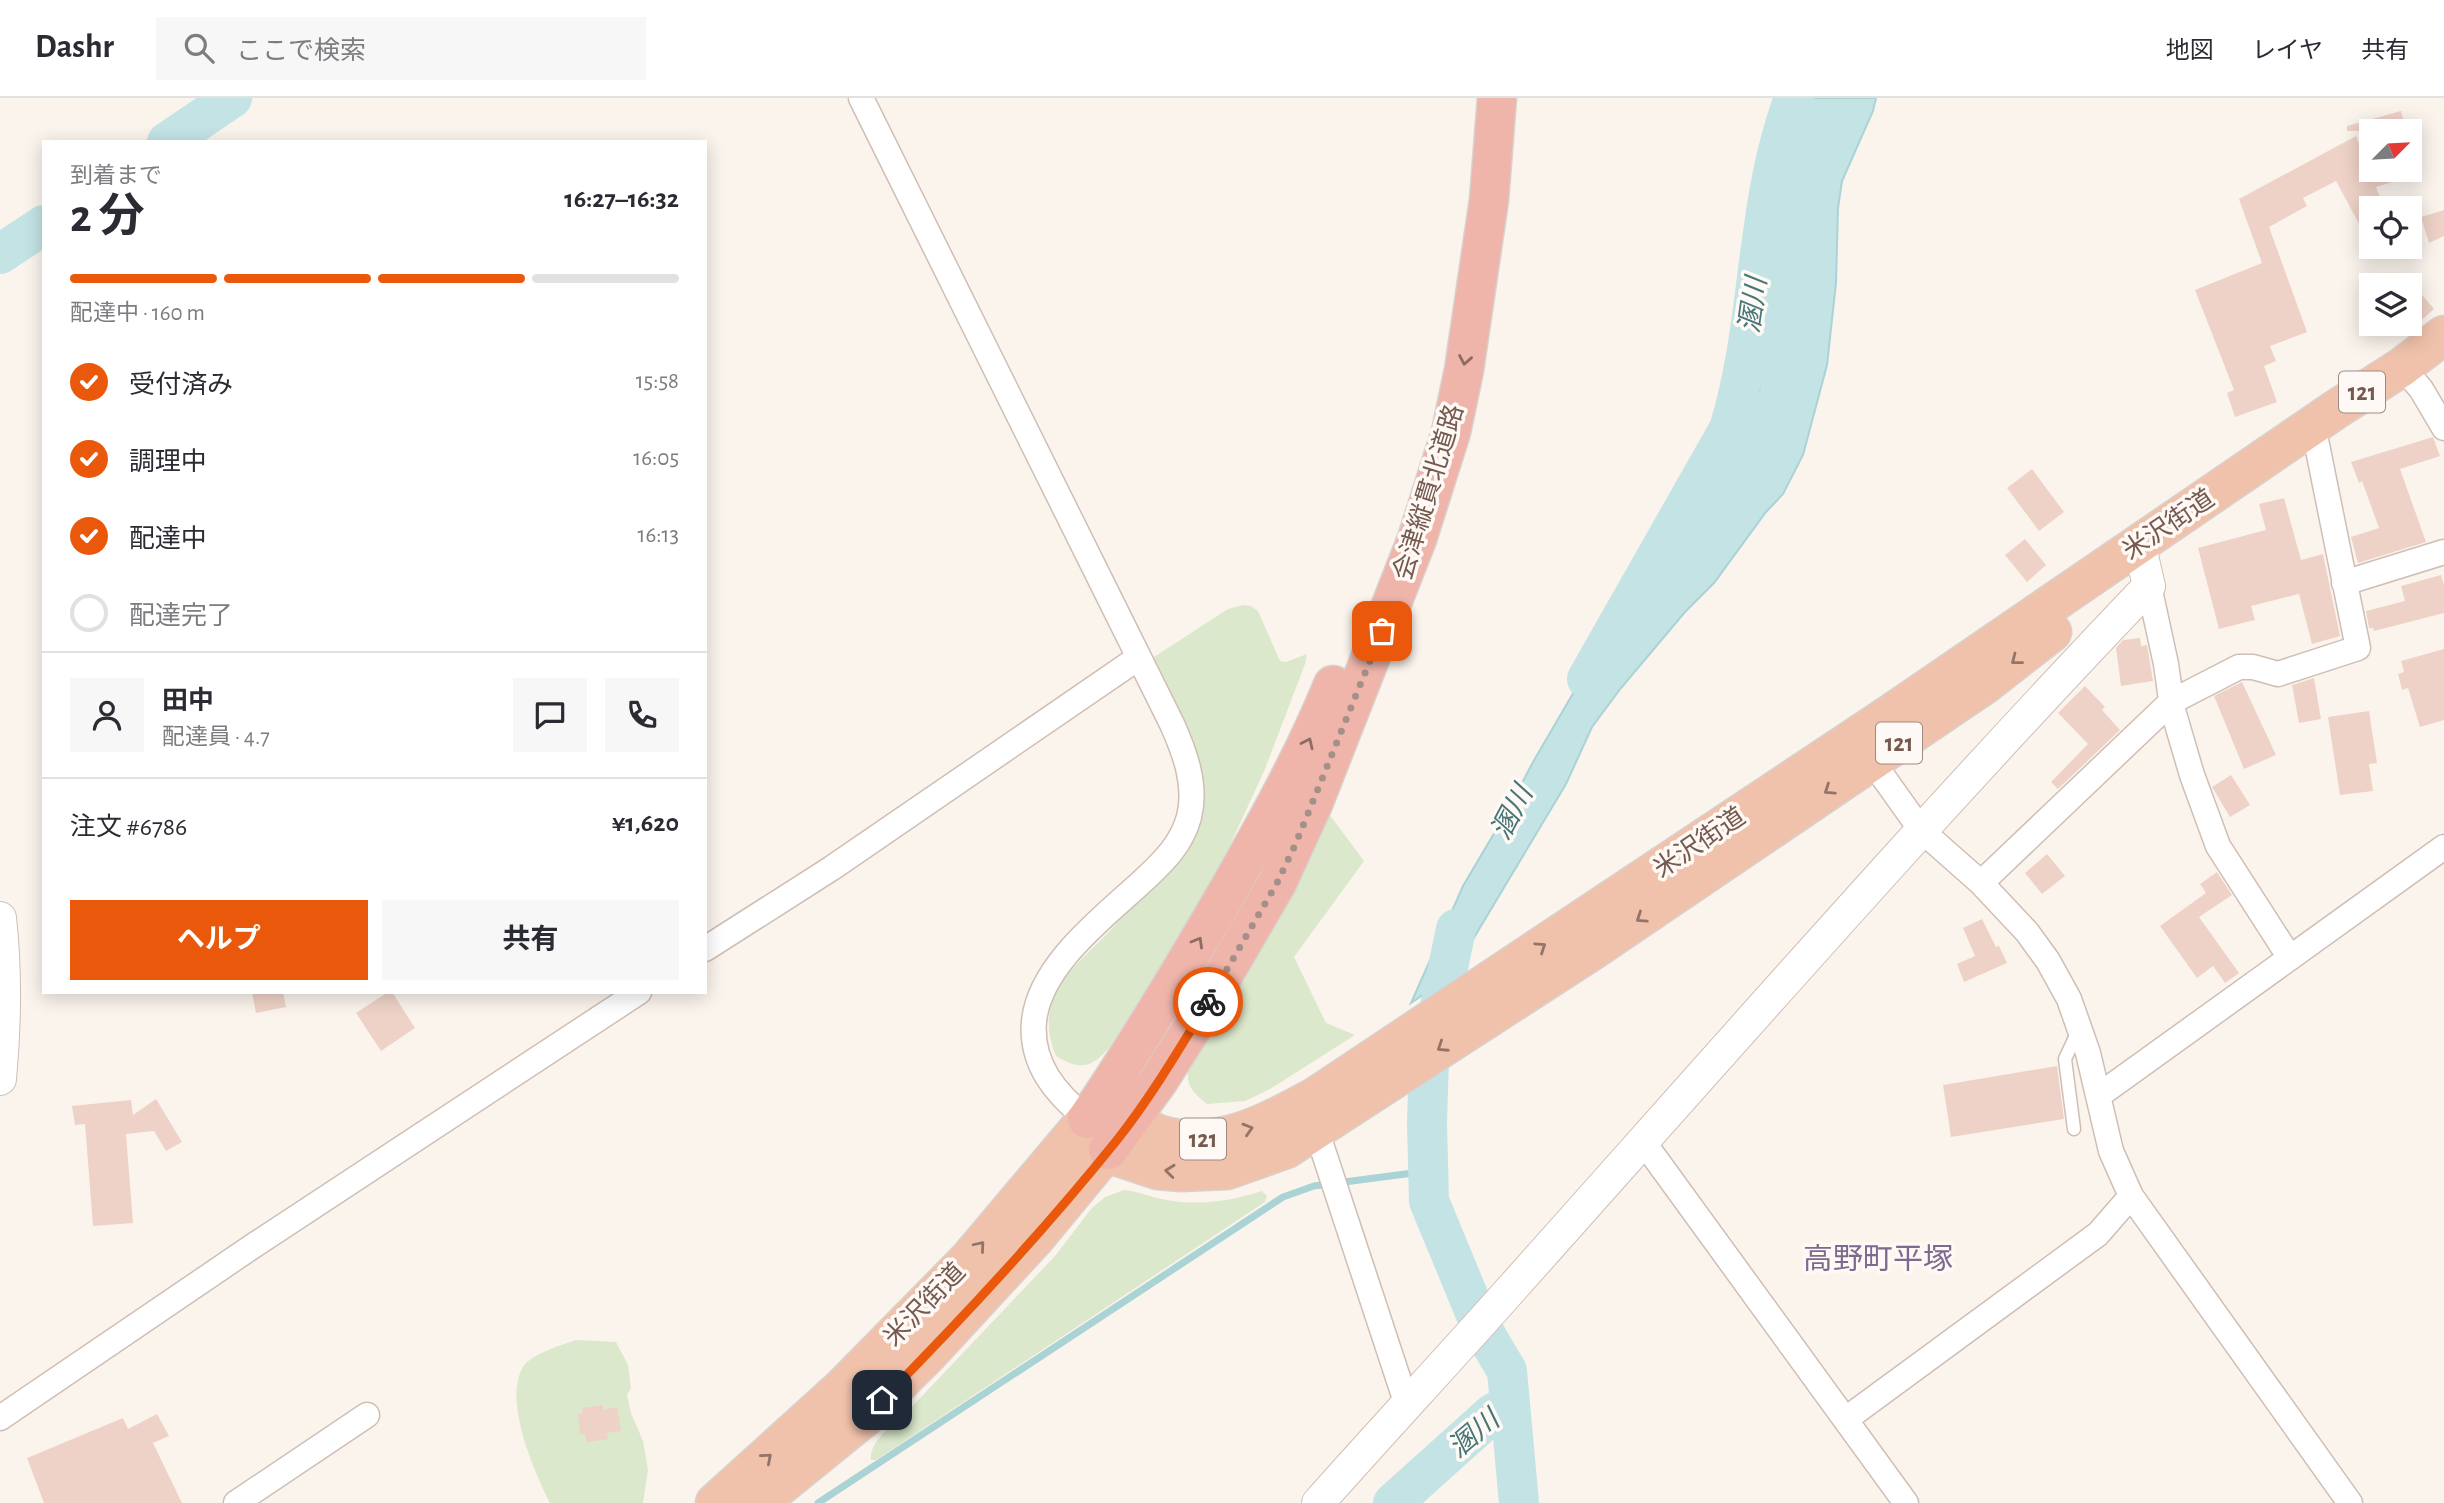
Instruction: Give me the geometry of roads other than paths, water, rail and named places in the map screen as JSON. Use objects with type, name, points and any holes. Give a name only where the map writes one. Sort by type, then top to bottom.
[{"type":"highway","name":"会津縦貫北道路","points":[[1097,1135],[1124,1062],[1179,976],[1265,828],[1322,713],[1374,581],[1410,475],[1439,364],[1469,198],[1479,98]]},
{"type":"highway","name":"会津縦貫北道路","points":[[1097,1135],[1131,1119],[1226,974],[1291,853],[1364,677],[1417,539],[1451,432],[1464,370],[1489,200],[1497,98]]},
{"type":"highway","name":"米沢街道","points":[[1097,1135],[1140,1165],[1181,1172],[1227,1170],[1286,1149],[1319,1116],[2144,563],[2279,449],[2402,367],[2444,335]]},
{"type":"highway","name":"米沢街道","points":[[1131,1119],[1159,1134],[1200,1140],[1263,1125],[1319,1116]]},
{"type":"highway","name":"米沢街道","points":[[715,1503],[842,1388],[1097,1135]]},
{"type":"highway","name":"米沢街道","points":[[759,1503],[866,1416],[1036,1237],[1097,1135]]},
{"type":"street","points":[[861,98],[1172,724],[1191,779],[1189,815],[1179,842],[1163,862],[1058,963],[1038,999],[1034,1041],[1044,1073],[1054,1089],[1097,1135]]},
{"type":"street","points":[[2402,367],[2421,389],[2444,428]]},
{"type":"street","points":[[1981,883],[2171,702],[2239,667],[2253,667],[2277,674],[2358,648],[2313,425]]},
{"type":"street","points":[[2344,583],[2444,552]]},
{"type":"street","points":[[2144,563],[2166,664],[2171,702],[2192,775],[2218,846],[2290,958]]},
{"type":"street","points":[[1318,1503],[1775,991],[1880,879],[2039,701],[2144,563]]},
{"type":"street","points":[[707,948],[832,868],[1138,658]]},
{"type":"street","points":[[1864,750],[1921,830],[1981,883],[2027,932],[2048,961],[2069,999],[2088,1053],[2111,1151],[2131,1196],[2350,1503]]},
{"type":"street","points":[[2098,1096],[2444,848]]},
{"type":"street","points":[[0,918],[4,1036],[0,1079]]},
{"type":"street","points":[[0,1418],[636,994]]},
{"type":"street","points":[[1319,1116],[1406,1402]]},
{"type":"street","points":[[1642,1140],[1906,1503]]},
{"type":"street","points":[[1846,1419],[2098,1234],[2131,1196]]},
{"type":"street","points":[[236,1503],[367,1415]]},
{"type":"lane","points":[[2074,1129],[2065,1059],[2079,1028]]},
{"type":"water","points":[[1807,98],[1876,98],[1873,111],[1842,181],[1838,208],[1836,283],[1827,365],[1803,455],[1783,494],[1766,512],[1714,583],[1685,612],[1592,727],[1566,784],[1472,941],[1458,971],[1411,1003],[1463,886],[1533,762],[1596,654],[1662,574],[1737,443],[1759,390],[1786,197]]},
{"type":"waterway","points":[[170,140],[232,98]]},
{"type":"waterway","name":"溷川","points":[[1587,679],[1729,429],[1740,388],[1772,180],[1794,98]]},
{"type":"waterway","points":[[0,254],[42,226]]},
{"type":"waterway","name":"溷川","points":[[1456,929],[1429,1059],[1429,1201],[1481,1327],[1507,1371],[1519,1503]]},
{"type":"waterway","points":[[818,1503],[1283,1197],[1314,1186],[1428,1171]]},
{"type":"waterway","name":"溷川","points":[[1393,1503],[1492,1414],[1510,1403]]},
{"type":"district","name":"高野町平塚","points":[[1878,1259]]}]
